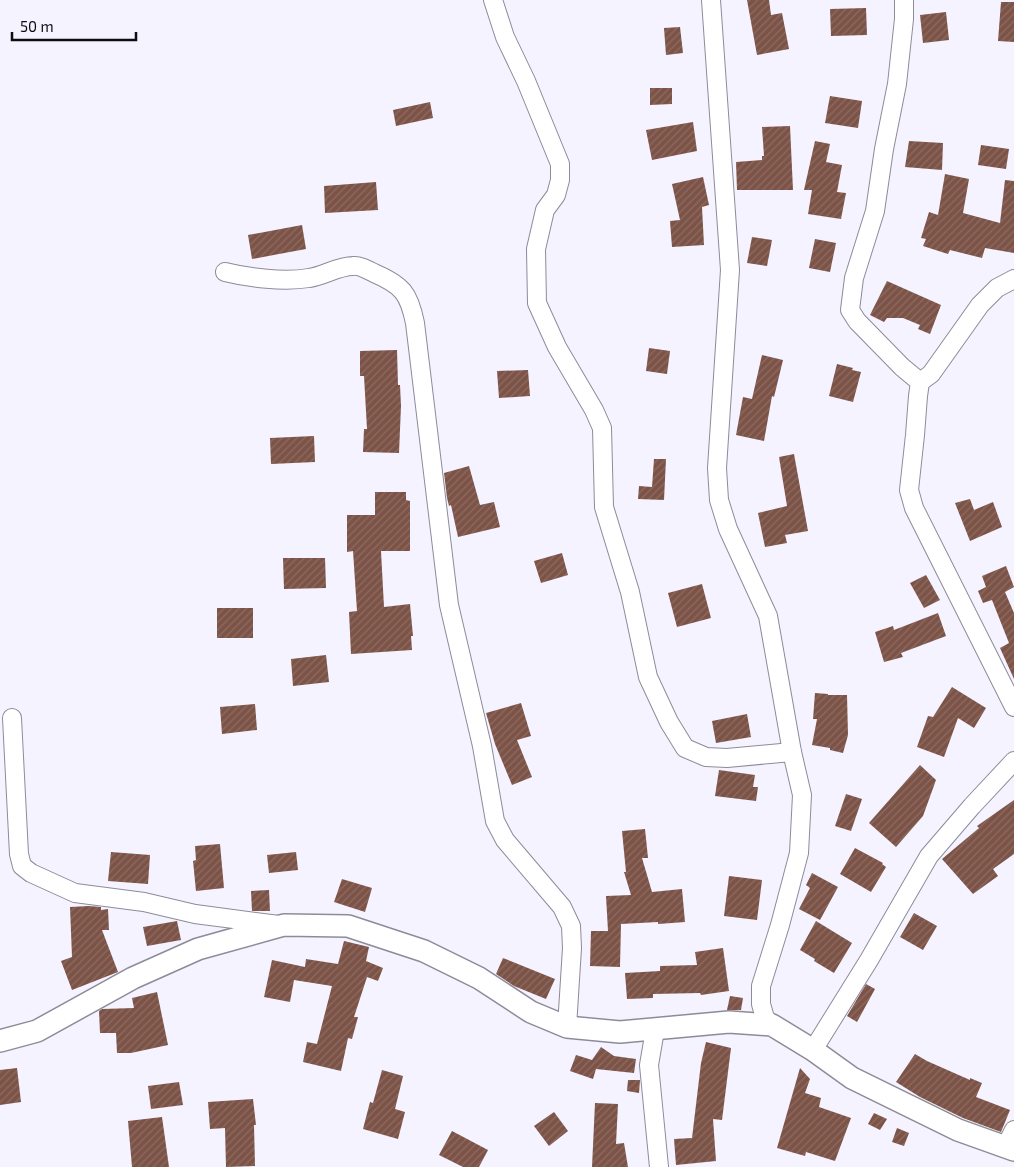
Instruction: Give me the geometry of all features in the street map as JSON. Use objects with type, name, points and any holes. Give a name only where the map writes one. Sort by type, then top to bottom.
[{"type":"street","points":[[493,0],[506,37],[560,164],[560,180],[556,195],[544,210],[536,249],[537,302],[557,347],[594,410],[602,428],[604,507],[630,592],[648,677],[669,722],[686,748],[706,757],[727,758],[792,752]]},
{"type":"street","points":[[711,0],[730,270],[717,468],[719,500],[728,529],[768,616],[792,752],[802,795],[799,853],[780,925],[761,986],[761,1004],[764,1018],[852,1078],[958,1130],[1011,1143]]},
{"type":"street","points":[[904,0],[904,19],[897,84],[884,149],[875,211],[854,278],[850,310],[857,321],[902,367],[920,382]]},
{"type":"street","points":[[225,272],[238,276],[262,278],[309,278],[354,265],[394,282],[405,294],[412,307],[449,605],[482,746],[495,821],[505,840],[562,907],[571,926],[572,948],[567,1026]]},
{"type":"street","points":[[1014,279],[997,288],[980,305],[931,374],[920,382],[909,490],[914,508],[1014,707]]},
{"type":"street","points":[[12,718],[18,854],[22,866],[75,893],[144,902],[195,914],[284,926],[348,926],[424,952],[479,978],[531,1012],[567,1026],[620,1032],[729,1022],[772,1025]]},
{"type":"street","points":[[813,1050],[869,960],[929,856],[1014,761]]},
{"type":"street","points":[[0,1041],[37,1031],[132,978],[198,949],[284,926]]},
{"type":"street","points":[[655,1030],[649,1065],[659,1167]]},
{"type":"building","points":[[747,0],[769,0],[771,15],[782,13],[789,49],[757,55]]},
{"type":"building","points":[[1001,2],[1014,2],[1014,42],[998,41]]},
{"type":"building","points":[[866,8],[867,35],[831,36],[830,9]]},
{"type":"building","points":[[946,12],[949,40],[923,43],[920,15]]},
{"type":"building","points":[[680,27],[683,53],[666,55],[664,28]]},
{"type":"building","points":[[650,88],[672,88],[672,104],[650,105]]},
{"type":"building","points":[[830,96],[862,101],[858,128],[825,123]]},
{"type":"building","points":[[430,102],[433,118],[396,126],[393,110]]},
{"type":"building","points":[[693,122],[697,151],[652,160],[646,130]]},
{"type":"building","points":[[790,126],[793,190],[737,190],[736,162],[762,160],[762,156],[764,156],[762,127]]},
{"type":"building","points":[[815,141],[830,144],[826,162],[842,165],[837,192],[846,193],[841,219],[808,214],[812,190],[804,190]]},
{"type":"building","points":[[909,141],[943,143],[942,170],[905,167]]},
{"type":"building","points":[[981,145],[1009,149],[1006,169],[978,165]]},
{"type":"building","points":[[945,174],[969,179],[963,213],[1000,223],[1005,180],[1014,181],[1014,253],[985,248],[982,258],[950,250],[948,254],[923,246],[926,239],[921,238],[929,212],[938,215]]},
{"type":"building","points":[[703,177],[709,205],[702,207],[704,245],[672,247],[670,221],[680,220],[672,184]]},
{"type":"building","points":[[376,182],[378,210],[325,213],[324,186]]},
{"type":"building","points":[[302,225],[306,249],[252,259],[248,235]]},
{"type":"building","points":[[752,237],[772,240],[767,266],[747,263]]},
{"type":"building","points":[[815,239],[836,243],[830,272],[809,268]]},
{"type":"building","points":[[887,281],[941,305],[930,334],[918,329],[920,325],[903,318],[887,318],[884,322],[870,315]]},
{"type":"building","points":[[649,348],[670,351],[667,374],[646,371]]},
{"type":"building","points":[[397,350],[401,406],[399,453],[363,452],[364,429],[367,429],[364,376],[360,376],[360,351]]},
{"type":"building","points":[[762,355],[783,360],[774,397],[772,396],[764,441],[736,435],[743,397],[752,399]]},
{"type":"building","points":[[837,364],[861,372],[853,402],[829,396]]},
{"type":"building","points":[[528,370],[530,396],[499,398],[497,371]]},
{"type":"building","points":[[314,436],[315,462],[271,464],[270,438]]},
{"type":"building","points":[[794,454],[808,531],[785,535],[787,543],[765,547],[758,513],[787,506],[779,457]]},
{"type":"building","points":[[654,459],[666,459],[664,500],[638,499],[639,486],[652,487]]},
{"type":"building","points":[[469,466],[480,505],[494,502],[500,527],[458,537],[451,505],[449,506],[447,498],[444,473]]},
{"type":"building","points":[[375,492],[406,492],[406,500],[410,501],[410,551],[381,551],[384,607],[410,604],[413,636],[411,636],[412,650],[351,654],[349,612],[357,611],[353,551],[347,552],[347,515],[375,515]]},
{"type":"building","points":[[970,499],[974,510],[993,502],[1002,527],[970,541],[955,503]]},
{"type":"building","points":[[562,553],[568,575],[541,583],[534,561]]},
{"type":"building","points":[[283,558],[325,558],[326,588],[284,589]]},
{"type":"building","points":[[1006,566],[1014,587],[1005,592],[1014,613],[1014,679],[1000,648],[1009,643],[992,600],[983,603],[978,591],[986,587],[982,576]]},
{"type":"building","points":[[926,575],[940,600],[924,608],[910,583]]},
{"type":"building","points":[[702,584],[711,618],[677,627],[668,593]]},
{"type":"building","points":[[217,608],[253,608],[253,638],[217,638]]},
{"type":"building","points":[[938,613],[946,636],[901,653],[903,657],[884,662],[875,632],[893,626],[894,630]]},
{"type":"building","points":[[326,655],[329,682],[293,686],[291,659]]},
{"type":"building","points":[[952,687],[986,708],[974,728],[958,718],[944,757],[917,747],[928,716],[933,717]]},
{"type":"building","points":[[815,693],[847,695],[848,735],[843,753],[830,750],[830,748],[812,745],[817,719],[813,719]]},
{"type":"building","points":[[521,703],[531,736],[517,740],[532,777],[512,785],[495,744],[486,713]]},
{"type":"building","points":[[255,704],[257,730],[222,734],[220,707]]},
{"type":"building","points":[[747,714],[751,737],[716,743],[712,721]]},
{"type":"building","points":[[920,765],[936,780],[923,816],[896,847],[869,823]]},
{"type":"building","points":[[719,770],[755,775],[753,787],[758,787],[756,801],[715,796]]},
{"type":"building","points":[[846,794],[862,799],[851,831],[835,826]]},
{"type":"building","points":[[1014,800],[1014,854],[993,869],[998,876],[973,894],[942,859],[979,828],[977,826]]},
{"type":"building","points":[[645,829],[648,858],[642,858],[652,892],[682,889],[685,922],[621,924],[620,967],[590,966],[591,931],[608,931],[606,896],[631,895],[624,872],[626,872],[622,831]]},
{"type":"building","points":[[220,844],[224,888],[196,891],[193,861],[196,860],[195,846]]},
{"type":"building","points":[[855,848],[883,863],[886,867],[871,892],[840,874]]},
{"type":"building","points":[[111,852],[150,855],[148,884],[108,881]]},
{"type":"building","points":[[296,852],[298,870],[269,873],[267,855]]},
{"type":"building","points":[[812,873],[838,887],[820,920],[799,909],[810,888],[806,885]]},
{"type":"building","points":[[729,876],[762,880],[757,920],[724,916]]},
{"type":"building","points":[[342,879],[372,888],[365,912],[334,902]]},
{"type":"building","points":[[269,890],[270,911],[252,911],[251,891]]},
{"type":"building","points":[[70,907],[101,907],[101,910],[108,909],[109,930],[102,930],[118,972],[72,990],[61,961],[72,957]]},
{"type":"building","points":[[914,913],[937,926],[923,950],[900,937]]},
{"type":"building","points":[[177,921],[181,940],[147,946],[143,927]]},
{"type":"building","points":[[816,921],[852,943],[834,973],[800,950]]},
{"type":"building","points":[[344,941],[369,947],[366,961],[383,968],[378,981],[367,977],[354,1017],[358,1017],[352,1039],[348,1038],[341,1071],[303,1062],[307,1042],[317,1044],[332,986],[294,980],[290,1002],[264,997],[272,960],[305,967],[306,959],[338,964]]},
{"type":"building","points":[[723,948],[729,991],[701,995],[700,993],[653,994],[653,998],[627,999],[625,973],[660,971],[660,966],[697,965],[695,952]]},
{"type":"building","points":[[503,958],[555,979],[546,999],[514,986],[496,974]]},
{"type":"building","points":[[866,984],[875,989],[857,1022],[847,1016]]},
{"type":"building","points":[[157,992],[168,1045],[131,1053],[117,1053],[116,1033],[100,1033],[99,1011],[102,1009],[134,1008],[132,998]]},
{"type":"building","points":[[730,996],[743,998],[741,1010],[727,1010]]},
{"type":"building","points":[[706,1042],[731,1048],[722,1120],[713,1119],[716,1161],[676,1165],[674,1139],[692,1138],[701,1063]]},
{"type":"building","points":[[601,1047],[614,1056],[636,1059],[634,1073],[596,1069],[593,1079],[570,1071],[576,1055],[592,1060]]},
{"type":"building","points":[[915,1054],[970,1080],[970,1078],[982,1083],[976,1097],[1010,1110],[1001,1132],[963,1118],[920,1097],[896,1082]]},
{"type":"building","points":[[17,1068],[21,1102],[0,1105],[0,1070]]},
{"type":"building","points":[[800,1068],[810,1079],[805,1093],[821,1098],[819,1107],[851,1118],[835,1161],[806,1152],[805,1156],[777,1148]]},
{"type":"building","points":[[382,1070],[403,1076],[395,1109],[405,1112],[398,1139],[363,1129],[370,1102],[373,1103]]},
{"type":"building","points":[[628,1080],[640,1080],[639,1093],[627,1091]]},
{"type":"building","points":[[179,1082],[183,1105],[151,1109],[148,1086]]},
{"type":"building","points":[[253,1099],[256,1125],[254,1125],[255,1166],[226,1167],[225,1128],[210,1129],[208,1102]]},
{"type":"building","points":[[595,1103],[618,1104],[616,1144],[624,1143],[628,1167],[592,1167]]},
{"type":"building","points":[[554,1112],[568,1131],[549,1146],[534,1126]]},
{"type":"building","points":[[874,1113],[887,1119],[880,1130],[868,1124]]},
{"type":"building","points":[[162,1117],[169,1167],[132,1167],[128,1121]]},
{"type":"building","points":[[897,1128],[909,1133],[904,1146],[892,1142]]},
{"type":"building","points":[[452,1131],[488,1150],[479,1167],[463,1167],[439,1155]]}]
